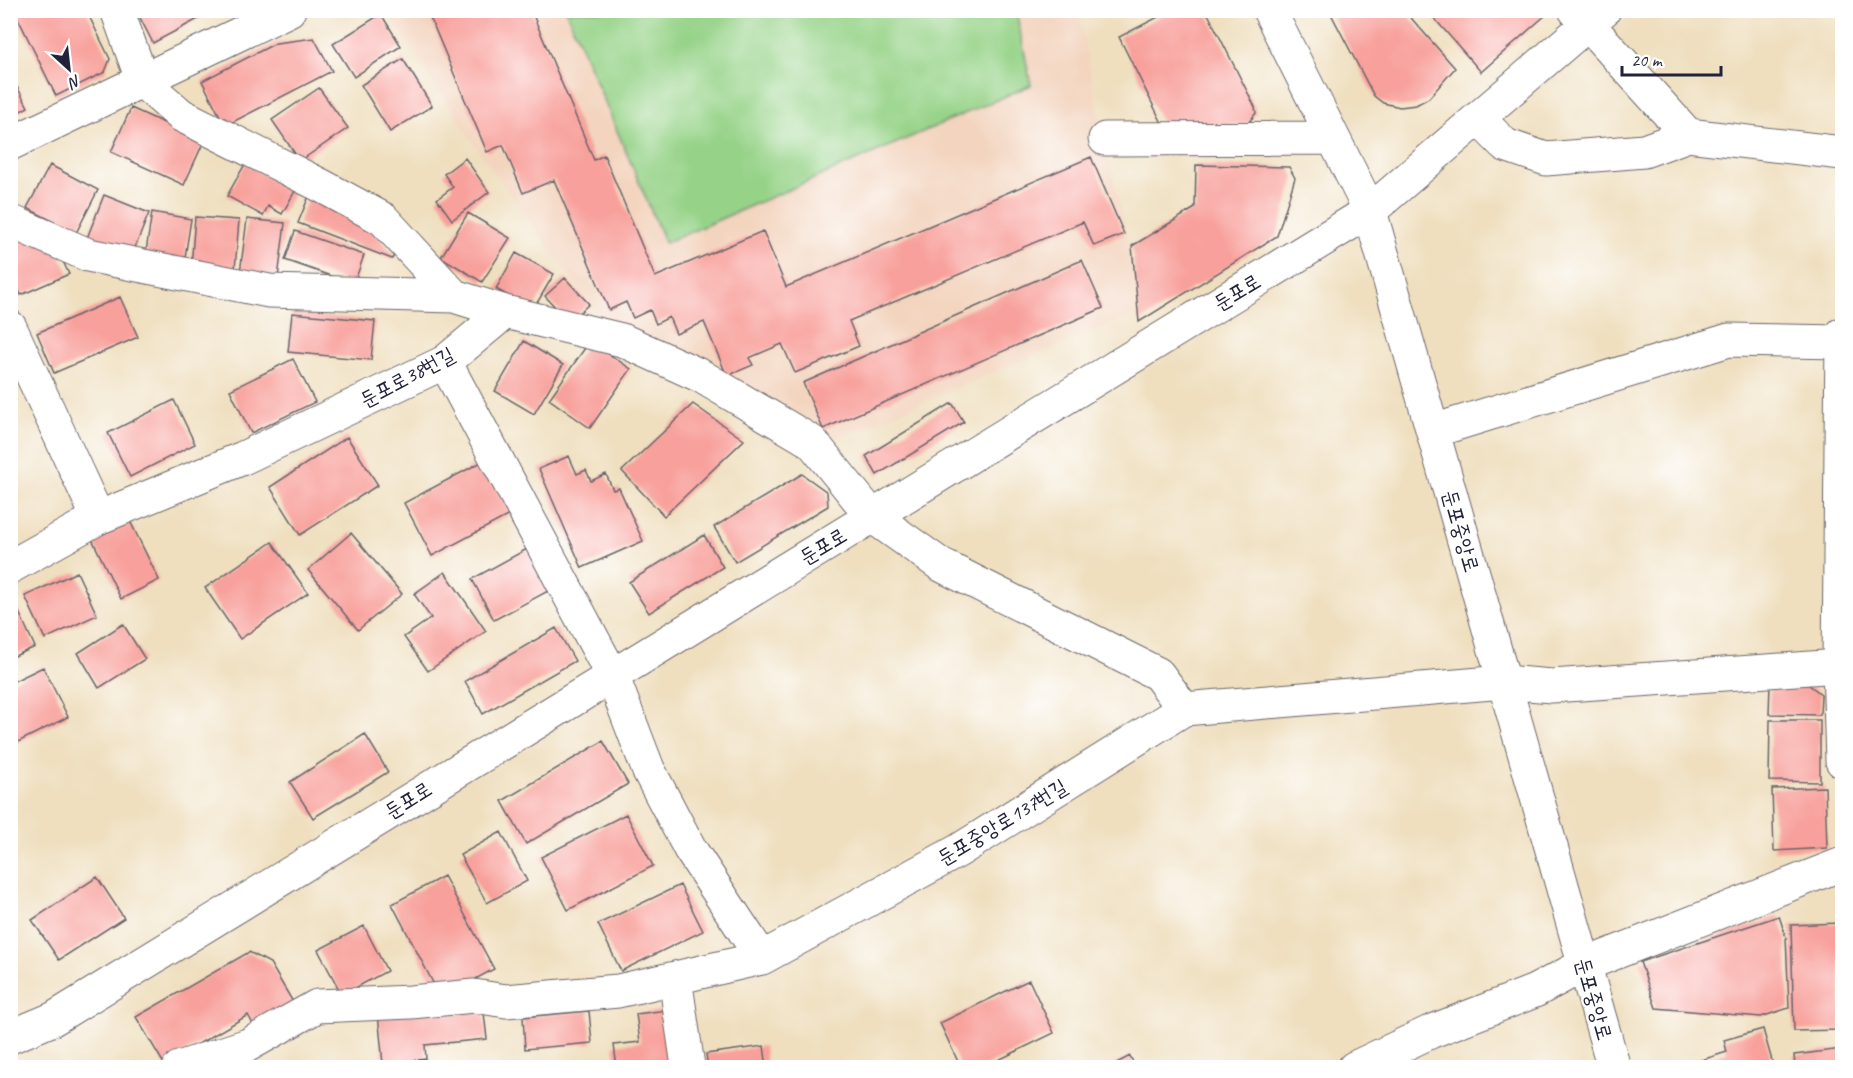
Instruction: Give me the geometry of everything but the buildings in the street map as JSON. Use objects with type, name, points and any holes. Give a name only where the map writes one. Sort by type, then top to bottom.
[{"type":"street","points":[[117,10],[143,82],[181,116],[383,219],[454,296]]},
{"type":"street","points":[[10,144],[289,10]]},
{"type":"street","name":"둔포중앙로","points":[[1269,10],[1370,211],[1614,1068]]},
{"type":"street","points":[[1589,15],[1688,135]]},
{"type":"street","name":"둔포로","points":[[10,1037],[53,1019],[1370,211],[1478,118],[1589,15]]},
{"type":"street","points":[[1478,118],[1505,145],[1546,159],[1644,151],[1688,135],[1842,153]]},
{"type":"street","points":[[1105,140],[1333,138]]},
{"type":"street","points":[[10,221],[88,255],[269,291],[454,296],[505,312],[622,340],[701,376],[812,442],[872,516],[940,565],[1158,674],[1184,709]]},
{"type":"street","name":"둔포로38번길","points":[[10,567],[98,518],[243,458],[445,362],[505,312]]},
{"type":"street","points":[[10,327],[98,518]]},
{"type":"street","points":[[1433,431],[1729,340],[1842,338],[1839,666],[1842,761]]},
{"type":"street","points":[[445,362],[612,675],[648,769],[685,839],[762,958]]},
{"type":"street","name":"둔포중앙로137번길","points":[[179,1068],[248,1045],[317,1006],[411,1002],[474,996],[506,1001],[618,991],[762,958],[958,851],[1184,709],[1504,682],[1552,686],[1839,666]]},
{"type":"street","points":[[1354,1068],[1430,1032],[1535,991],[1584,965],[1842,864]]},
{"type":"street","points":[[675,978],[687,1068]]},
{"type":"shaded area","points":[[386,11],[1079,11],[1092,81],[1129,246],[1136,313],[832,440],[601,319],[482,156]]},
{"type":"green space","points":[[566,11],[1016,11],[1031,85],[665,243]]}]
